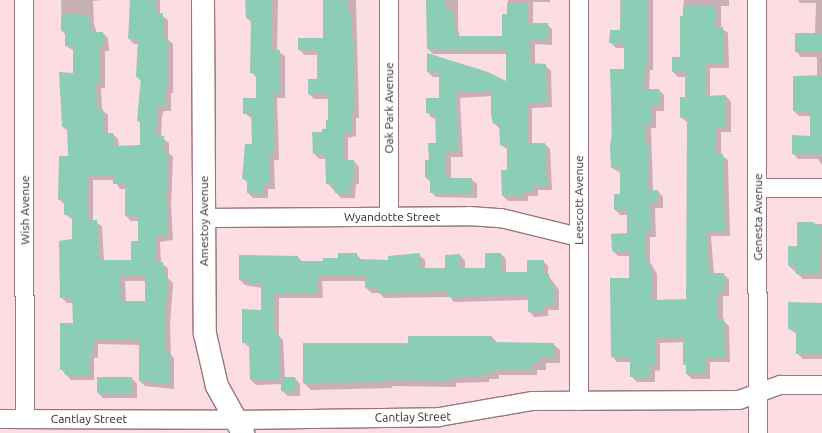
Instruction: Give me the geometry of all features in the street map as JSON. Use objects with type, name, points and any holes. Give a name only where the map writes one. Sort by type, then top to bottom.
[{"type":"street","name":"Wish Avenue","points":[[24,0],[25,419]]},
{"type":"street","name":"Amestoy Avenue","points":[[204,0],[204,218],[206,340],[217,386],[239,427]]},
{"type":"street","name":"Oak Park Avenue","points":[[389,0],[389,217]]},
{"type":"street","name":"Leescott Avenue","points":[[579,0],[579,401]]},
{"type":"street","name":"Genesta Avenue","points":[[757,0],[758,433]]},
{"type":"street","points":[[758,188],[822,188]]},
{"type":"street","name":"Wyandotte Street","points":[[204,218],[501,218],[579,237]]},
{"type":"street","name":"Cantlay Street","points":[[0,419],[239,427],[439,417],[533,401],[739,400],[780,385],[822,385]]},
{"type":"building","points":[[130,0],[155,0],[155,13],[163,13],[163,38],[168,38],[168,88],[166,88],[166,106],[159,106],[157,110],[156,136],[164,136],[164,151],[168,151],[166,202],[168,202],[168,235],[155,236],[156,262],[163,262],[163,276],[168,276],[165,319],[166,352],[169,352],[169,384],[139,381],[139,340],[93,339],[93,353],[89,353],[89,375],[65,375],[64,369],[60,370],[60,323],[73,323],[72,298],[60,298],[59,241],[72,239],[72,215],[64,215],[64,200],[58,200],[59,156],[68,156],[67,127],[62,127],[59,72],[73,73],[73,46],[65,46],[65,31],[61,31],[61,13],[88,15],[92,32],[103,32],[104,46],[100,46],[100,84],[96,83],[97,109],[103,109],[103,133],[113,133],[114,146],[140,145],[140,121],[137,121],[141,77],[136,77],[138,39],[128,39]],"holes":[[[88,175],[113,175],[113,184],[125,184],[125,216],[138,216],[138,241],[131,241],[131,260],[99,260],[97,220],[88,220]],[[120,276],[145,276],[145,301],[121,301]]]},
{"type":"building","points":[[245,0],[271,0],[272,50],[280,50],[280,93],[273,93],[274,155],[269,155],[270,184],[263,184],[263,193],[247,193],[247,179],[242,179],[245,144],[252,144],[251,114],[243,114],[243,98],[256,98],[256,73],[250,73],[251,18],[246,18]]},
{"type":"building","points":[[323,0],[347,0],[347,14],[351,14],[351,40],[354,40],[354,113],[351,113],[351,131],[343,133],[343,160],[354,160],[354,179],[351,179],[350,193],[335,193],[333,184],[326,184],[325,154],[313,154],[312,132],[322,132],[322,129],[326,129],[326,120],[328,120],[328,94],[308,94],[308,79],[317,79],[317,50],[298,50],[298,38],[323,38]]},
{"type":"building","points":[[426,0],[446,0],[446,10],[453,10],[453,23],[457,36],[502,36],[502,14],[507,14],[507,3],[528,3],[528,23],[548,23],[548,40],[530,40],[530,63],[546,64],[547,102],[527,103],[527,143],[545,143],[547,185],[533,185],[533,191],[523,191],[523,196],[502,196],[501,170],[507,170],[507,145],[500,145],[499,124],[493,124],[491,114],[491,91],[463,91],[456,92],[458,152],[446,152],[446,178],[472,178],[472,193],[430,193],[430,178],[425,178],[425,160],[429,160],[428,143],[436,143],[435,113],[426,113],[426,98],[439,98],[439,72],[427,72],[427,53],[488,72],[506,81],[506,49],[427,49]]},
{"type":"building","points":[[621,0],[647,0],[648,65],[645,65],[644,89],[659,89],[659,106],[651,106],[651,123],[646,123],[645,146],[649,146],[648,190],[658,190],[658,203],[650,203],[651,232],[645,232],[645,258],[648,258],[648,268],[652,268],[652,300],[686,299],[687,118],[680,118],[680,97],[685,97],[685,72],[672,72],[672,57],[680,57],[680,16],[683,16],[683,6],[716,6],[716,27],[723,27],[724,63],[705,63],[705,90],[706,96],[726,95],[726,127],[716,127],[716,154],[723,154],[725,231],[706,231],[709,273],[724,273],[724,291],[718,291],[718,319],[724,319],[725,357],[705,357],[705,374],[686,374],[686,365],[683,365],[683,337],[655,338],[655,365],[650,366],[650,377],[630,377],[630,357],[611,357],[610,278],[629,278],[629,251],[612,251],[611,234],[627,233],[627,210],[614,210],[614,194],[620,194],[620,168],[611,168],[610,147],[612,132],[610,69],[624,69],[624,43],[609,43],[610,30],[620,30]]},
{"type":"building","points":[[795,33],[822,33],[822,52],[795,52]]},
{"type":"building","points":[[822,75],[822,154],[792,154],[792,135],[810,136],[810,111],[793,111],[793,76]]},
{"type":"building","points":[[797,222],[814,222],[814,226],[822,226],[819,274],[796,274],[796,266],[788,266],[788,246],[797,246]]},
{"type":"building","points":[[338,253],[357,253],[357,259],[388,260],[388,256],[420,253],[420,268],[445,268],[445,255],[460,254],[460,268],[485,268],[485,253],[501,253],[501,272],[527,272],[527,260],[544,260],[544,274],[549,274],[549,283],[554,283],[554,305],[543,305],[543,311],[528,312],[528,295],[448,297],[448,292],[378,293],[378,288],[365,288],[365,276],[317,276],[318,293],[274,293],[274,334],[279,334],[280,379],[250,380],[249,343],[242,343],[242,309],[261,310],[261,283],[248,283],[248,280],[239,280],[239,255],[298,256],[298,261],[323,261],[323,258],[338,258]]},
{"type":"building","points":[[788,302],[822,303],[822,354],[796,354],[796,329],[788,329]]},
{"type":"building","points":[[408,336],[492,336],[492,342],[554,343],[554,357],[540,357],[540,364],[531,364],[531,369],[493,369],[493,373],[483,373],[483,376],[450,377],[450,381],[386,380],[386,382],[303,383],[303,343],[408,343]]},
{"type":"building","points":[[97,377],[132,377],[132,393],[97,393]]},
{"type":"building","points":[[281,377],[295,377],[295,391],[281,391]]}]
